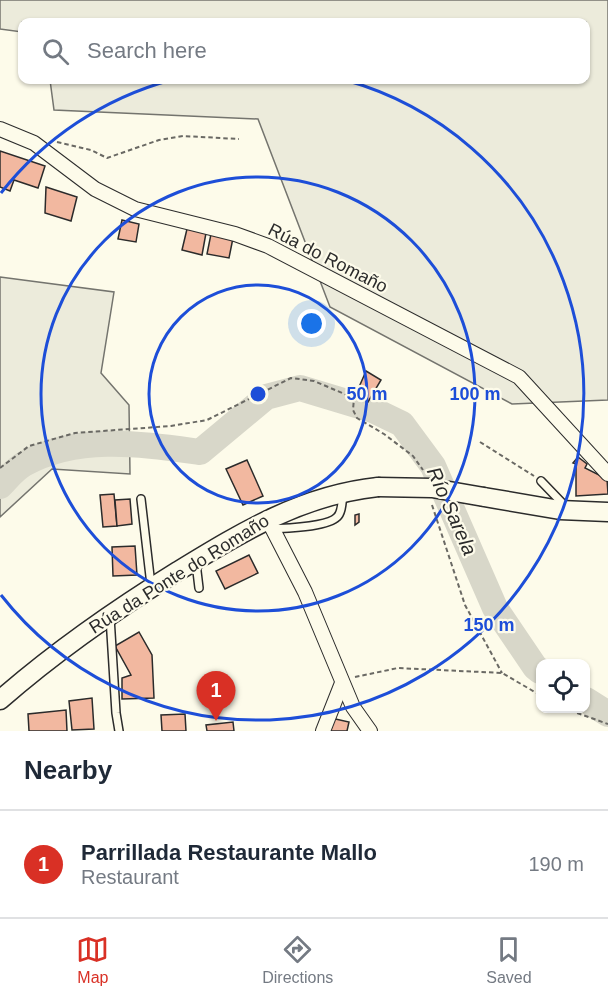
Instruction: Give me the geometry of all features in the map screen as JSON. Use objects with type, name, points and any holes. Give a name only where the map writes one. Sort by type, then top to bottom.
[{"type":"main road","name":"Rúa da Ponte do Romaño","points":[[0,700],[51,655],[151,588],[237,536],[270,524],[311,501],[343,492],[378,487],[432,488],[570,511]]},
{"type":"main road","points":[[570,511],[608,512]]},
{"type":"street","name":"Rúa do Romaño","points":[[0,129],[37,145],[95,189],[135,209],[235,234],[268,246],[519,377],[608,474]]},
{"type":"street","points":[[270,524],[304,592],[342,683],[361,720],[370,731]]},
{"type":"street","points":[[322,731],[342,683]]},
{"type":"lane","points":[[541,481],[570,511]]},
{"type":"lane","points":[[270,524],[303,527],[336,519],[339,515],[343,492]]},
{"type":"lane","points":[[141,499],[151,588]]},
{"type":"lane","points":[[196,560],[199,588]]},
{"type":"lane","points":[[110,615],[119,731]]},
{"type":"path","points":[[37,145],[47,141],[60,143],[91,150],[107,158],[159,140],[183,136],[239,139]]},
{"type":"path","points":[[0,468],[29,446],[75,433],[124,427],[171,426],[207,420],[291,378],[314,381],[354,398],[352,410],[357,418],[384,434],[413,456],[423,470]]},
{"type":"path","points":[[480,442],[520,465],[541,481]]},
{"type":"path","points":[[431,500],[465,605],[502,673]]},
{"type":"path","points":[[342,683],[398,668],[502,673],[536,693]]},
{"type":"path","points":[[578,713],[608,723]]},
{"type":"shaded area","points":[[0,0],[608,0],[608,400],[512,404],[330,307],[258,119],[54,110],[51,84],[590,84],[590,18],[18,18],[18,31],[0,29]]},
{"type":"shaded area","points":[[0,277],[114,292],[101,373],[129,405],[130,474],[52,469],[0,517]]},
{"type":"building","points":[[0,151],[45,166],[38,188],[14,180],[10,191],[0,187]]},
{"type":"building","points":[[46,187],[77,197],[71,221],[45,213]]},
{"type":"building","points":[[122,220],[139,224],[136,242],[118,239]]},
{"type":"building","points":[[187,229],[206,233],[202,255],[182,250]]},
{"type":"building","points":[[211,234],[233,238],[229,258],[207,254]]},
{"type":"building","points":[[366,371],[381,380],[368,402],[356,394]]},
{"type":"building","points":[[578,457],[587,464],[585,468],[607,479],[608,494],[576,496],[576,464],[573,463]]},
{"type":"building","points":[[247,460],[263,496],[243,505],[226,469]]},
{"type":"building","points":[[114,494],[117,526],[103,527],[100,495]]},
{"type":"building","points":[[130,499],[132,524],[117,526],[115,500]]},
{"type":"building","points":[[359,514],[359,522],[355,525],[355,515]]},
{"type":"building","points":[[135,546],[137,575],[113,576],[112,547]]},
{"type":"building","points":[[249,555],[258,573],[225,589],[216,571]]},
{"type":"building","points":[[139,632],[152,655],[154,698],[122,699],[122,678],[131,675],[115,646]]},
{"type":"building","points":[[92,698],[94,729],[72,730],[69,701]]},
{"type":"building","points":[[66,710],[67,731],[29,731],[28,714]]},
{"type":"building","points":[[185,714],[186,731],[162,731],[161,715]]},
{"type":"building","points":[[331,718],[349,722],[347,731],[329,731]]},
{"type":"building","points":[[233,722],[234,731],[207,731],[206,725]]},
{"type":"waterway","name":"Río Sarela","points":[[0,486],[24,464],[66,448],[133,444],[200,452],[266,397],[300,388],[373,410],[402,424],[433,466],[495,608],[536,668]]},
{"type":"waterway","name":"Río Sarela","points":[[590,703],[608,714]]},
{"type":"place","name":"Parrillada Restaurante Mallo","points":[[216,721]]}]
